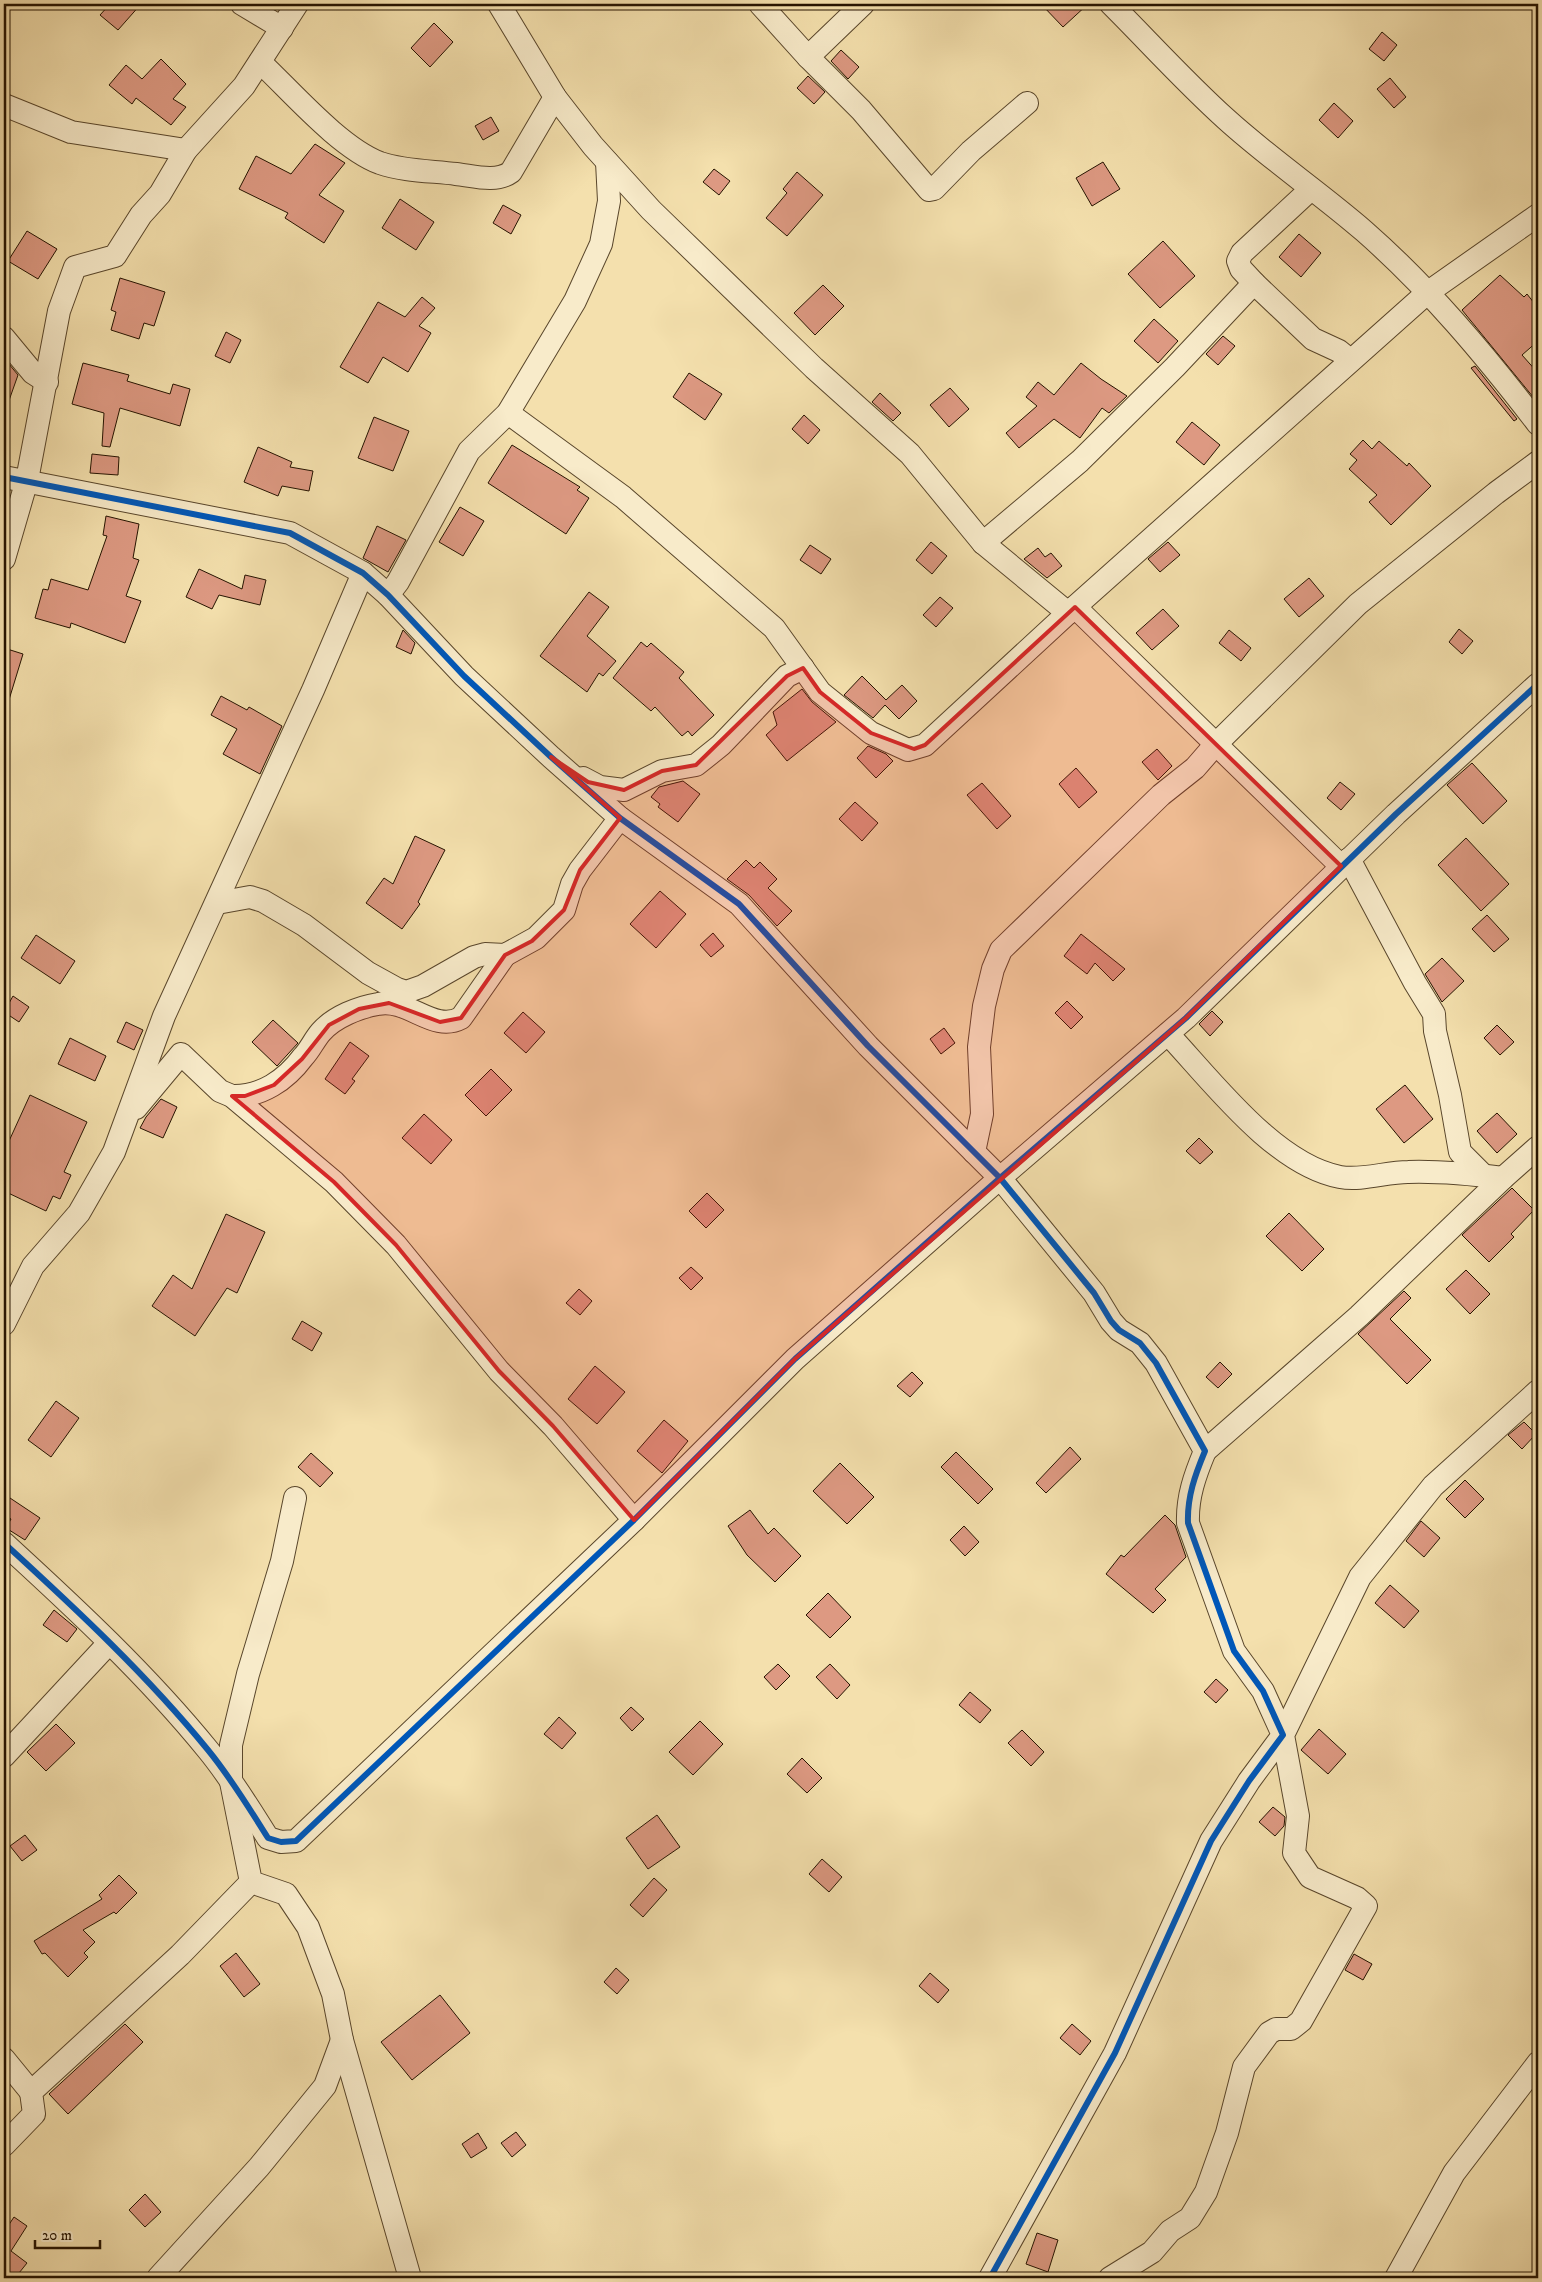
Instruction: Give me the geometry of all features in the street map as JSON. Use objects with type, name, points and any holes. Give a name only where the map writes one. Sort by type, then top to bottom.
[{"type":"street","points":[[242,4],[282,28]]},
{"type":"street","points":[[4,560],[27,480],[59,312],[75,266],[115,256],[141,216],[160,194],[186,150],[244,86],[297,4]]},
{"type":"street","points":[[499,4],[555,97],[607,162],[651,210],[814,368],[910,454],[983,543],[1071,610],[1215,745],[1345,862],[1434,1014],[1435,1031],[1450,1095],[1460,1152],[1493,1176]]},
{"type":"street","points":[[760,4],[808,57],[861,110],[929,190],[934,189],[971,151],[1027,103]]},
{"type":"street","points":[[808,57],[863,4]]},
{"type":"street","points":[[1111,4],[1224,118],[1262,151],[1363,230],[1428,293],[1494,367],[1538,424]]},
{"type":"street","points":[[260,62],[329,127],[362,154],[381,164],[478,176],[498,178],[511,172],[555,97]]},
{"type":"street","points":[[4,105],[71,132],[186,150]]},
{"type":"street","points":[[388,595],[398,582],[470,451],[508,413],[575,301],[601,244],[608,201],[607,162]]},
{"type":"street","points":[[1311,189],[1242,253],[1238,261],[1241,269],[1254,283],[1313,339],[1339,351],[1350,360]]},
{"type":"street","points":[[508,413],[623,497],[767,621],[820,692],[871,733],[908,750],[914,749],[924,746],[947,726],[1071,610],[1350,360],[1428,293],[1538,215]]},
{"type":"street","points":[[983,543],[1080,461],[1175,367],[1254,283]]},
{"type":"street","points":[[4,338],[33,373],[47,382]]},
{"type":"street","points":[[974,1152],[982,1114],[979,1048],[984,1006],[993,969],[1001,950],[1161,795],[1195,768],[1215,745],[1358,604],[1496,493],[1538,462]]},
{"type":"street","points":[[4,477],[290,533],[363,573],[388,595],[464,676],[620,818],[738,904],[868,1046],[1000,1178],[1094,1293],[1111,1321],[1119,1330],[1140,1343],[1156,1363],[1205,1451]]},
{"type":"street","points":[[4,1324],[33,1266],[79,1213],[114,1152],[164,1016],[217,903],[363,573]]},
{"type":"street","points":[[551,757],[588,782],[600,787],[624,790],[662,771],[696,765],[721,745],[787,676],[803,668]]},
{"type":"street","points":[[4,1543],[109,1643],[176,1714],[209,1751],[232,1782],[268,1838],[281,1842],[296,1841],[634,1520],[795,1359],[1000,1178],[1168,1034],[1345,862],[1538,684]]},
{"type":"street","points":[[232,1096],[246,1096],[274,1085],[302,1059],[320,1033],[329,1025],[359,1009],[379,1004],[399,1004],[434,1020],[446,1023],[462,1018],[505,955],[532,941],[564,910],[572,884],[580,870],[620,818]]},
{"type":"street","points":[[217,903],[250,897],[263,901],[304,925],[368,973],[396,989],[406,992],[423,986],[474,957],[485,954],[505,955]]},
{"type":"street","points":[[1168,1034],[1262,1135],[1317,1169],[1340,1177],[1352,1178],[1407,1172],[1493,1176]]},
{"type":"street","points":[[126,1120],[181,1054],[220,1091],[232,1096],[334,1182],[396,1245],[499,1371],[553,1426],[634,1520]]},
{"type":"street","points":[[948,1126],[980,1125]]},
{"type":"street","points":[[1110,2278],[1152,2252],[1170,2231],[1190,2218],[1206,2192],[1227,2132],[1244,2067],[1270,2033],[1276,2030],[1291,2029],[1301,2021],[1366,1906],[1357,1898],[1310,1877],[1294,1854],[1298,1816],[1283,1735],[1258,1683],[1234,1651],[1188,1523],[1187,1506],[1192,1484],[1205,1451],[1359,1316],[1493,1176],[1538,1147]]},
{"type":"street","points":[[990,2278],[1115,2053],[1211,1841],[1249,1781],[1283,1735],[1360,1577],[1433,1486],[1538,1391]]},
{"type":"street","points":[[251,1882],[232,1782],[233,1736],[248,1674],[282,1561],[295,1498]]},
{"type":"street","points":[[4,1756],[109,1643]]},
{"type":"street","points":[[251,1882],[286,1894],[308,1927],[333,1994],[342,2040],[410,2278]]},
{"type":"street","points":[[31,2092],[180,1955],[251,1882]]},
{"type":"street","points":[[158,2278],[259,2167],[325,2086],[342,2040]]},
{"type":"street","points":[[4,2059],[31,2092],[34,2114],[4,2145]]},
{"type":"street","points":[[1396,2278],[1454,2173],[1538,2063]]},
{"type":"highlighted area","points":[[1075,607],[1341,866],[1186,1018],[795,1359],[634,1520],[553,1426],[499,1371],[396,1245],[334,1182],[232,1096],[245,1096],[274,1085],[302,1059],[329,1025],[359,1009],[389,1003],[440,1022],[461,1018],[505,955],[532,941],[564,910],[580,870],[620,818],[551,757],[588,782],[624,790],[662,771],[696,765],[787,676],[803,668],[820,692],[871,733],[914,749],[925,745]]},
{"type":"building","points":[[110,4],[141,4],[118,30],[100,15]]},
{"type":"building","points":[[1041,4],[1088,4],[1063,27]]},
{"type":"building","points":[[434,23],[453,42],[430,67],[411,48]]},
{"type":"building","points":[[1382,32],[1397,45],[1384,61],[1369,49]]},
{"type":"building","points":[[841,50],[859,67],[848,79],[831,61]]},
{"type":"building","points":[[161,59],[186,84],[173,99],[186,107],[171,125],[136,98],[132,104],[109,85],[126,65],[142,79]]},
{"type":"building","points":[[808,76],[825,92],[814,104],[797,88]]},
{"type":"building","points":[[1390,78],[1406,97],[1394,108],[1377,89]]},
{"type":"building","points":[[1334,103],[1353,121],[1338,138],[1319,120]]},
{"type":"building","points":[[491,117],[499,131],[483,140],[475,126]]},
{"type":"building","points":[[315,144],[345,163],[319,195],[344,211],[324,243],[285,218],[288,213],[239,189],[256,156],[291,174]]},
{"type":"building","points":[[1103,162],[1120,189],[1092,206],[1076,178]]},
{"type":"building","points":[[714,169],[730,181],[719,195],[703,182]]},
{"type":"building","points":[[797,172],[823,195],[787,236],[766,218],[787,193],[783,189]]},
{"type":"building","points":[[400,199],[434,222],[416,250],[382,228]]},
{"type":"building","points":[[503,205],[521,215],[511,234],[493,223]]},
{"type":"building","points":[[27,231],[57,249],[38,279],[8,261]]},
{"type":"building","points":[[1299,234],[1321,253],[1301,277],[1279,257]]},
{"type":"building","points":[[1163,241],[1195,276],[1160,308],[1128,274]]},
{"type":"building","points":[[1500,275],[1524,297],[1527,294],[1538,308],[1538,341],[1522,355],[1538,373],[1538,403],[1462,310]]},
{"type":"building","points":[[120,278],[165,292],[154,326],[144,323],[139,339],[111,330],[116,312],[111,310]]},
{"type":"building","points":[[823,285],[844,306],[815,335],[794,313]]},
{"type":"building","points":[[422,297],[435,308],[419,326],[431,333],[408,372],[383,357],[368,383],[340,367],[378,302],[405,317]]},
{"type":"building","points":[[1154,319],[1178,341],[1158,363],[1134,341]]},
{"type":"building","points":[[226,332],[241,340],[230,363],[215,356]]},
{"type":"building","points":[[1223,336],[1235,346],[1218,365],[1206,354]]},
{"type":"building","points":[[4,358],[18,375],[6,409],[4,408]]},
{"type":"building","points":[[83,363],[129,375],[127,381],[170,394],[173,384],[190,389],[180,426],[120,408],[110,447],[102,446],[104,413],[72,404]]},
{"type":"building","points":[[1081,363],[1127,396],[1109,413],[1102,408],[1080,438],[1054,419],[1019,448],[1006,433],[1037,406],[1026,397],[1038,382],[1054,395]]},
{"type":"building","points":[[1475,366],[1517,419],[1514,421],[1471,368]]},
{"type":"building","points":[[689,373],[722,394],[705,420],[673,397]]},
{"type":"building","points":[[950,388],[969,409],[949,427],[930,405]]},
{"type":"building","points":[[880,393],[901,413],[893,421],[872,402]]},
{"type":"building","points":[[804,415],[820,430],[808,444],[792,429]]},
{"type":"building","points":[[374,417],[409,431],[393,471],[358,458]]},
{"type":"building","points":[[1192,422],[1220,445],[1204,465],[1176,442]]},
{"type":"building","points":[[1363,440],[1372,449],[1379,441],[1407,466],[1409,463],[1431,486],[1391,525],[1369,502],[1377,495],[1349,469],[1357,460],[1350,454]]},
{"type":"building","points":[[512,445],[580,487],[577,490],[589,498],[566,534],[488,483]]},
{"type":"building","points":[[258,447],[292,462],[290,467],[313,471],[309,491],[282,486],[278,496],[244,482]]},
{"type":"building","points":[[92,454],[119,457],[118,475],[90,473]]},
{"type":"building","points":[[460,507],[484,521],[463,556],[439,542]]},
{"type":"building","points":[[106,516],[139,524],[133,558],[139,560],[126,596],[141,601],[125,643],[71,623],[70,628],[35,618],[43,589],[48,590],[51,579],[88,590],[107,536],[103,535]]},
{"type":"building","points":[[377,526],[406,540],[388,572],[363,558]]},
{"type":"building","points":[[931,542],[947,556],[932,574],[916,560]]},
{"type":"building","points":[[1168,542],[1180,555],[1160,572],[1148,559]]},
{"type":"building","points":[[810,545],[831,559],[821,574],[800,560]]},
{"type":"building","points":[[1038,548],[1045,557],[1051,553],[1062,566],[1047,578],[1024,559]]},
{"type":"building","points":[[199,569],[242,589],[245,575],[266,580],[260,605],[219,595],[212,609],[186,597]]},
{"type":"building","points":[[1309,578],[1324,596],[1299,617],[1284,599]]},
{"type":"building","points":[[589,592],[609,607],[587,636],[616,661],[603,676],[599,673],[587,692],[540,656]]},
{"type":"building","points":[[940,597],[953,608],[936,627],[923,615]]},
{"type":"building","points":[[1163,609],[1179,626],[1152,650],[1136,633]]},
{"type":"building","points":[[1459,629],[1473,641],[1462,654],[1449,642]]},
{"type":"building","points":[[403,630],[415,643],[411,654],[396,647]]},
{"type":"building","points":[[1229,630],[1251,648],[1241,661],[1219,643]]},
{"type":"building","points":[[641,642],[647,647],[651,643],[684,672],[679,678],[714,715],[692,736],[688,731],[682,736],[655,707],[651,711],[613,678]]},
{"type":"building","points":[[4,648],[23,654],[8,703],[4,702]]},
{"type":"building","points":[[862,676],[886,700],[902,685],[917,701],[899,719],[885,705],[873,718],[844,695]]},
{"type":"building","points":[[802,689],[812,702],[836,722],[787,761],[766,735],[777,725],[773,712]]},
{"type":"building","points":[[221,696],[247,710],[249,707],[282,726],[260,774],[223,754],[237,729],[211,715]]},
{"type":"building","points":[[868,746],[886,754],[893,761],[876,778],[857,758]]},
{"type":"building","points":[[1157,749],[1172,766],[1158,780],[1142,762]]},
{"type":"building","points":[[1472,763],[1507,801],[1483,824],[1447,785]]},
{"type":"building","points":[[1076,768],[1097,792],[1079,808],[1059,784]]},
{"type":"building","points":[[683,781],[700,794],[678,822],[658,807],[660,804],[651,797],[659,787]]},
{"type":"building","points":[[1340,782],[1355,794],[1341,810],[1327,798]]},
{"type":"building","points":[[982,783],[1011,816],[997,829],[967,795]]},
{"type":"building","points":[[855,802],[878,823],[862,841],[839,819]]},
{"type":"building","points":[[415,836],[445,850],[418,902],[420,904],[402,929],[366,903],[384,878],[393,884]]},
{"type":"building","points":[[1466,838],[1509,884],[1481,911],[1438,865]]},
{"type":"building","points":[[746,860],[754,868],[760,862],[777,879],[768,888],[792,911],[777,926],[749,895],[727,879]]},
{"type":"building","points":[[660,891],[686,914],[656,948],[630,924]]},
{"type":"building","points":[[1487,915],[1509,939],[1494,952],[1472,929]]},
{"type":"building","points":[[713,933],[724,946],[711,957],[700,945]]},
{"type":"building","points":[[1081,934],[1125,969],[1113,981],[1095,963],[1087,974],[1064,956]]},
{"type":"building","points":[[36,935],[75,961],[60,984],[21,958]]},
{"type":"building","points":[[1442,958],[1464,981],[1442,1002],[1425,974]]},
{"type":"building","points":[[13,996],[29,1007],[19,1022],[4,1012]]},
{"type":"building","points":[[1067,1001],[1083,1017],[1071,1029],[1055,1013]]},
{"type":"building","points":[[1212,1011],[1223,1022],[1210,1036],[1199,1024]]},
{"type":"building","points":[[523,1012],[545,1032],[526,1053],[504,1033]]},
{"type":"building","points":[[273,1020],[298,1043],[277,1066],[252,1042]]},
{"type":"building","points":[[126,1022],[143,1030],[134,1050],[117,1042]]},
{"type":"building","points":[[1497,1025],[1514,1042],[1500,1055],[1484,1038]]},
{"type":"building","points":[[944,1028],[955,1043],[941,1054],[930,1039]]},
{"type":"building","points":[[70,1038],[106,1056],[95,1081],[58,1064]]},
{"type":"building","points":[[350,1042],[369,1056],[352,1079],[355,1081],[345,1094],[325,1079]]},
{"type":"building","points":[[491,1069],[512,1090],[486,1116],[465,1095]]},
{"type":"building","points":[[1405,1085],[1433,1119],[1404,1143],[1376,1109]]},
{"type":"building","points":[[30,1095],[87,1122],[64,1172],[71,1175],[60,1199],[53,1196],[46,1211],[4,1191],[4,1152]]},
{"type":"building","points":[[161,1099],[177,1107],[163,1138],[140,1128],[146,1117]]},
{"type":"building","points":[[1497,1113],[1517,1134],[1497,1153],[1477,1131]]},
{"type":"building","points":[[424,1114],[452,1140],[431,1164],[402,1138]]},
{"type":"building","points":[[1199,1138],[1213,1152],[1200,1164],[1186,1151]]},
{"type":"building","points":[[1512,1188],[1534,1210],[1511,1234],[1514,1237],[1489,1262],[1462,1235]]},
{"type":"building","points":[[707,1193],[724,1210],[706,1228],[689,1211]]},
{"type":"building","points":[[1289,1213],[1324,1249],[1302,1271],[1266,1236]]},
{"type":"building","points":[[226,1214],[265,1232],[237,1293],[227,1288],[195,1336],[152,1306],[173,1275],[192,1289]]},
{"type":"building","points":[[691,1267],[703,1278],[691,1290],[679,1278]]},
{"type":"building","points":[[1466,1270],[1490,1294],[1470,1314],[1446,1289]]},
{"type":"building","points":[[579,1289],[592,1301],[580,1315],[566,1303]]},
{"type":"building","points":[[1404,1291],[1411,1298],[1390,1319],[1431,1360],[1407,1384],[1358,1334]]},
{"type":"building","points":[[302,1321],[322,1333],[312,1351],[292,1339]]},
{"type":"building","points":[[1220,1362],[1232,1374],[1218,1388],[1206,1377]]},
{"type":"building","points":[[595,1366],[625,1392],[597,1424],[568,1399]]},
{"type":"building","points":[[912,1372],[923,1383],[910,1397],[897,1386]]},
{"type":"building","points":[[56,1401],[79,1418],[51,1457],[28,1440]]},
{"type":"building","points":[[664,1420],[688,1441],[662,1473],[637,1451]]},
{"type":"building","points":[[1524,1422],[1536,1434],[1522,1449],[1508,1435]]},
{"type":"building","points":[[1070,1447],[1081,1459],[1046,1493],[1036,1483]]},
{"type":"building","points":[[956,1452],[993,1489],[978,1504],[941,1467]]},
{"type":"building","points":[[311,1453],[333,1473],[320,1487],[298,1467]]},
{"type":"building","points":[[840,1463],[874,1497],[847,1524],[813,1491]]},
{"type":"building","points":[[1465,1480],[1484,1499],[1465,1518],[1446,1499]]},
{"type":"building","points":[[4,1494],[40,1518],[25,1540],[6,1528],[11,1519],[4,1515]]},
{"type":"building","points":[[750,1510],[768,1534],[774,1528],[801,1556],[775,1582],[747,1555],[728,1526]]},
{"type":"building","points":[[1165,1515],[1175,1525],[1186,1557],[1155,1589],[1166,1600],[1153,1613],[1106,1574],[1121,1555],[1124,1557]]},
{"type":"building","points":[[1421,1521],[1440,1538],[1424,1557],[1406,1541]]},
{"type":"building","points":[[964,1526],[979,1542],[965,1556],[950,1540]]},
{"type":"building","points":[[1390,1585],[1419,1611],[1404,1628],[1375,1603]]},
{"type":"building","points":[[828,1593],[851,1617],[830,1638],[806,1615]]},
{"type":"building","points":[[54,1610],[77,1629],[67,1642],[43,1625]]},
{"type":"building","points":[[778,1664],[790,1676],[776,1690],[764,1677]]},
{"type":"building","points":[[830,1664],[850,1685],[837,1699],[816,1677]]},
{"type":"building","points":[[1216,1679],[1228,1690],[1216,1703],[1204,1692]]},
{"type":"building","points":[[970,1692],[991,1710],[980,1723],[959,1705]]},
{"type":"building","points":[[631,1707],[644,1719],[632,1731],[620,1718]]},
{"type":"building","points":[[559,1717],[576,1733],[562,1749],[544,1734]]},
{"type":"building","points":[[700,1721],[723,1744],[693,1775],[669,1752]]},
{"type":"building","points":[[56,1724],[75,1743],[46,1771],[27,1752]]},
{"type":"building","points":[[1319,1729],[1346,1754],[1328,1774],[1301,1750]]},
{"type":"building","points":[[1022,1730],[1044,1752],[1031,1766],[1008,1743]]},
{"type":"building","points":[[802,1758],[822,1778],[807,1793],[787,1774]]},
{"type":"building","points":[[1273,1807],[1285,1817],[1284,1826],[1275,1836],[1259,1822]]},
{"type":"building","points":[[657,1815],[680,1847],[648,1869],[626,1838]]},
{"type":"building","points":[[25,1835],[37,1850],[22,1861],[10,1846]]},
{"type":"building","points":[[822,1859],[842,1877],[829,1892],[809,1874]]},
{"type":"building","points":[[119,1875],[137,1893],[116,1914],[114,1912],[83,1930],[95,1942],[84,1953],[88,1957],[68,1977],[45,1953],[42,1954],[34,1941],[102,1899],[99,1895]]},
{"type":"building","points":[[654,1878],[667,1890],[643,1917],[630,1905]]},
{"type":"building","points":[[236,1953],[260,1984],[244,1997],[220,1966]]},
{"type":"building","points":[[1354,1954],[1372,1964],[1363,1980],[1345,1970]]},
{"type":"building","points":[[616,1968],[629,1980],[617,1994],[604,1982]]},
{"type":"building","points":[[930,1973],[949,1990],[938,2003],[919,1986]]},
{"type":"building","points":[[440,1995],[470,2033],[412,2080],[381,2042]]},
{"type":"building","points":[[125,2024],[143,2042],[68,2114],[49,2094]]},
{"type":"building","points":[[1072,2024],[1091,2041],[1080,2055],[1060,2038]]},
{"type":"building","points":[[516,2132],[526,2145],[512,2157],[501,2143]]},
{"type":"building","points":[[478,2133],[487,2148],[471,2158],[462,2144]]},
{"type":"building","points":[[145,2194],[161,2212],[145,2227],[129,2210]]},
{"type":"building","points":[[14,2217],[27,2226],[11,2251],[27,2263],[15,2278],[4,2278],[4,2232]]},
{"type":"building","points":[[1037,2233],[1058,2240],[1048,2272],[1026,2264]]},
{"type":"cycle path","points":[[4,477],[290,533],[363,573],[388,595],[464,676],[620,818],[739,904],[868,1046],[1000,1178],[1094,1293],[1111,1321],[1119,1330],[1140,1343],[1156,1363],[1205,1451],[1192,1486],[1188,1523],[1234,1651],[1263,1691],[1283,1735],[1249,1781],[1211,1841],[1115,2053],[990,2278]]},
{"type":"cycle path","points":[[4,1543],[110,1643],[185,1722],[240,1793],[268,1838],[281,1842],[296,1841],[634,1520],[795,1359],[1000,1178],[1186,1018],[1396,814],[1538,684]]}]
